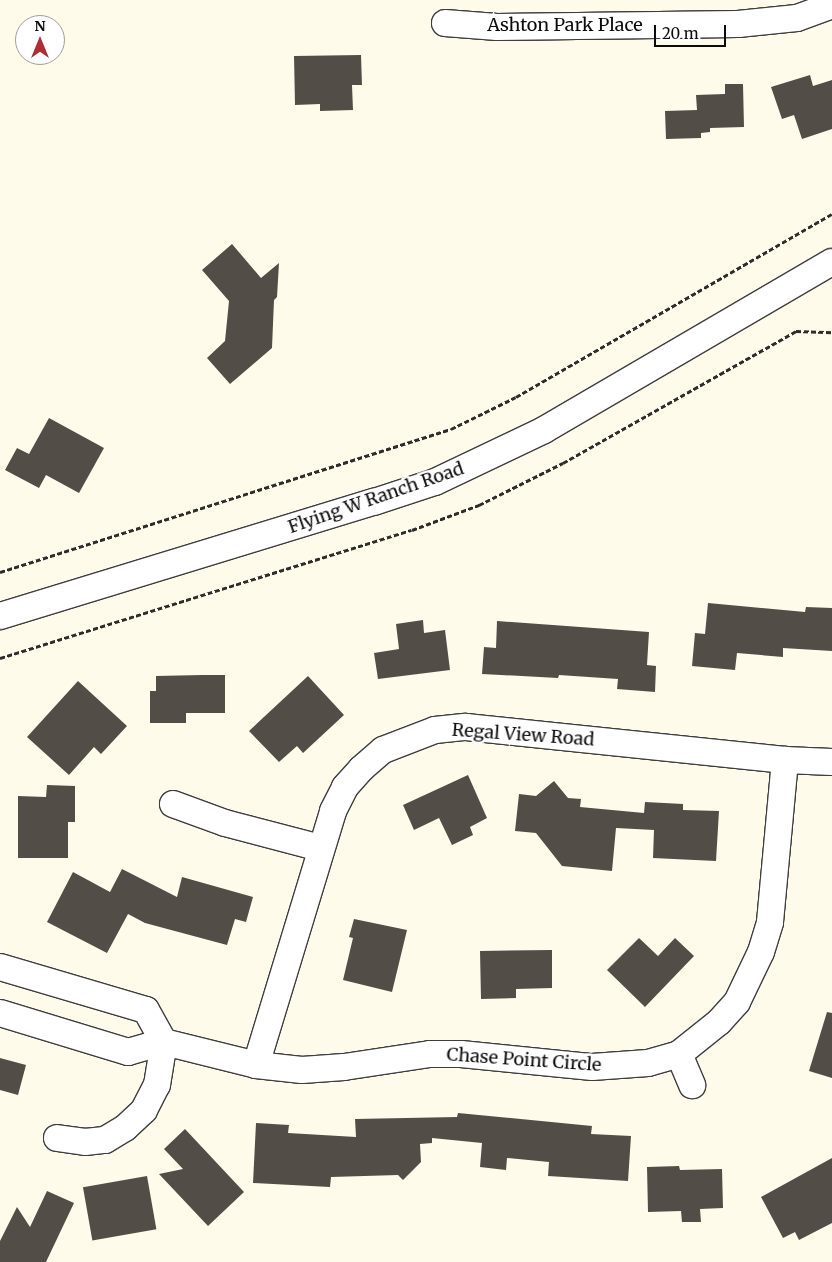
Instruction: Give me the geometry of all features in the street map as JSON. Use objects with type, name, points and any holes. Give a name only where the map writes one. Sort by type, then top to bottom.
[{"type":"street","name":"Ashton Park Place","points":[[445,23],[497,27],[738,24],[797,18],[832,5]]},
{"type":"street","name":"Flying W Ranch Road","points":[[0,616],[434,482],[544,430],[832,262]]},
{"type":"street","name":"Regal View Road","points":[[256,1066],[320,848],[333,811],[345,787],[361,769],[383,750],[435,730],[466,727],[785,760],[832,762]]},
{"type":"street","name":"Chase Point Circle","points":[[164,1042],[256,1066],[302,1070],[344,1067],[430,1054],[461,1054],[592,1068],[648,1063],[680,1054],[719,1022],[736,1002],[762,952],[770,922],[785,760]]},
{"type":"street","points":[[173,804],[224,823],[320,848]]},
{"type":"street","points":[[0,967],[146,1010],[164,1042],[157,1085],[144,1110],[125,1128],[105,1140],[85,1142],[58,1138]]},
{"type":"street","points":[[0,1013],[128,1052],[164,1042]]},
{"type":"street","points":[[680,1054],[692,1085]]},
{"type":"path","points":[[0,572],[316,474],[451,429],[516,397],[832,214]]},
{"type":"building","points":[[361,55],[362,85],[352,85],[353,110],[320,111],[320,104],[295,105],[294,56]]},
{"type":"building","points":[[810,75],[813,86],[832,80],[832,129],[802,139],[794,115],[782,119],[771,87]]},
{"type":"building","points":[[725,84],[743,84],[744,127],[710,128],[710,132],[701,133],[701,138],[666,139],[665,111],[697,110],[696,95],[725,94]]},
{"type":"building","points":[[232,244],[261,278],[279,263],[277,297],[274,300],[272,348],[230,384],[207,358],[225,341],[229,301],[202,270]]},
{"type":"building","points":[[49,418],[104,448],[79,493],[46,475],[39,488],[5,470],[17,448],[29,454]]},
{"type":"building","points":[[708,603],[805,612],[806,607],[832,608],[832,651],[783,648],[783,657],[737,653],[735,670],[692,666],[695,633],[705,634]]},
{"type":"building","points":[[423,620],[424,633],[445,630],[450,670],[378,679],[374,653],[399,649],[396,624]]},
{"type":"building","points":[[497,621],[649,632],[647,665],[656,666],[655,692],[617,689],[618,679],[559,675],[558,678],[482,674],[484,647],[496,648]]},
{"type":"building","points":[[225,675],[225,713],[186,713],[186,723],[150,723],[150,691],[156,691],[156,676]]},
{"type":"building","points":[[308,676],[344,715],[303,753],[297,746],[279,762],[249,731]]},
{"type":"building","points":[[78,681],[127,726],[101,754],[94,747],[69,775],[27,737]]},
{"type":"building","points":[[468,775],[487,818],[470,827],[473,835],[452,845],[439,818],[414,830],[403,805]]},
{"type":"building","points":[[554,781],[568,798],[581,799],[580,807],[644,813],[645,802],[683,804],[683,810],[719,811],[716,861],[653,858],[654,830],[616,828],[612,871],[562,866],[536,833],[515,831],[519,794],[536,796]]},
{"type":"building","points":[[47,785],[75,786],[75,822],[68,822],[68,858],[18,858],[18,796],[46,797]]},
{"type":"building","points":[[122,869],[177,897],[182,877],[253,897],[246,922],[235,919],[227,945],[145,923],[128,914],[107,953],[47,922],[73,872],[110,892]]},
{"type":"building","points":[[354,919],[407,930],[392,992],[343,980],[353,938],[349,937]]},
{"type":"building","points":[[639,938],[658,956],[675,938],[694,956],[645,1007],[607,970]]},
{"type":"building","points":[[552,950],[552,988],[516,989],[516,998],[481,999],[480,951]]},
{"type":"building","points":[[827,1012],[832,1013],[832,1078],[809,1071]]},
{"type":"building","points":[[0,1058],[26,1065],[18,1095],[0,1090]]},
{"type":"building","points":[[458,1113],[592,1126],[591,1134],[631,1136],[628,1181],[548,1176],[549,1162],[507,1158],[506,1170],[480,1167],[482,1143],[432,1138],[432,1143],[420,1144],[421,1162],[403,1180],[398,1175],[331,1177],[330,1187],[253,1183],[256,1123],[289,1125],[288,1133],[356,1137],[355,1119],[457,1117]]},
{"type":"building","points":[[185,1129],[244,1192],[208,1226],[159,1174],[183,1169],[164,1149]]},
{"type":"building","points":[[832,1158],[832,1223],[799,1240],[795,1232],[783,1238],[761,1197]]},
{"type":"building","points":[[679,1166],[680,1170],[722,1169],[723,1208],[700,1209],[701,1222],[682,1222],[681,1211],[648,1212],[647,1167]]},
{"type":"building","points":[[147,1176],[156,1229],[92,1240],[83,1187]]},
{"type":"building","points":[[47,1191],[74,1203],[46,1262],[0,1262],[0,1241],[17,1207],[30,1227]]}]
